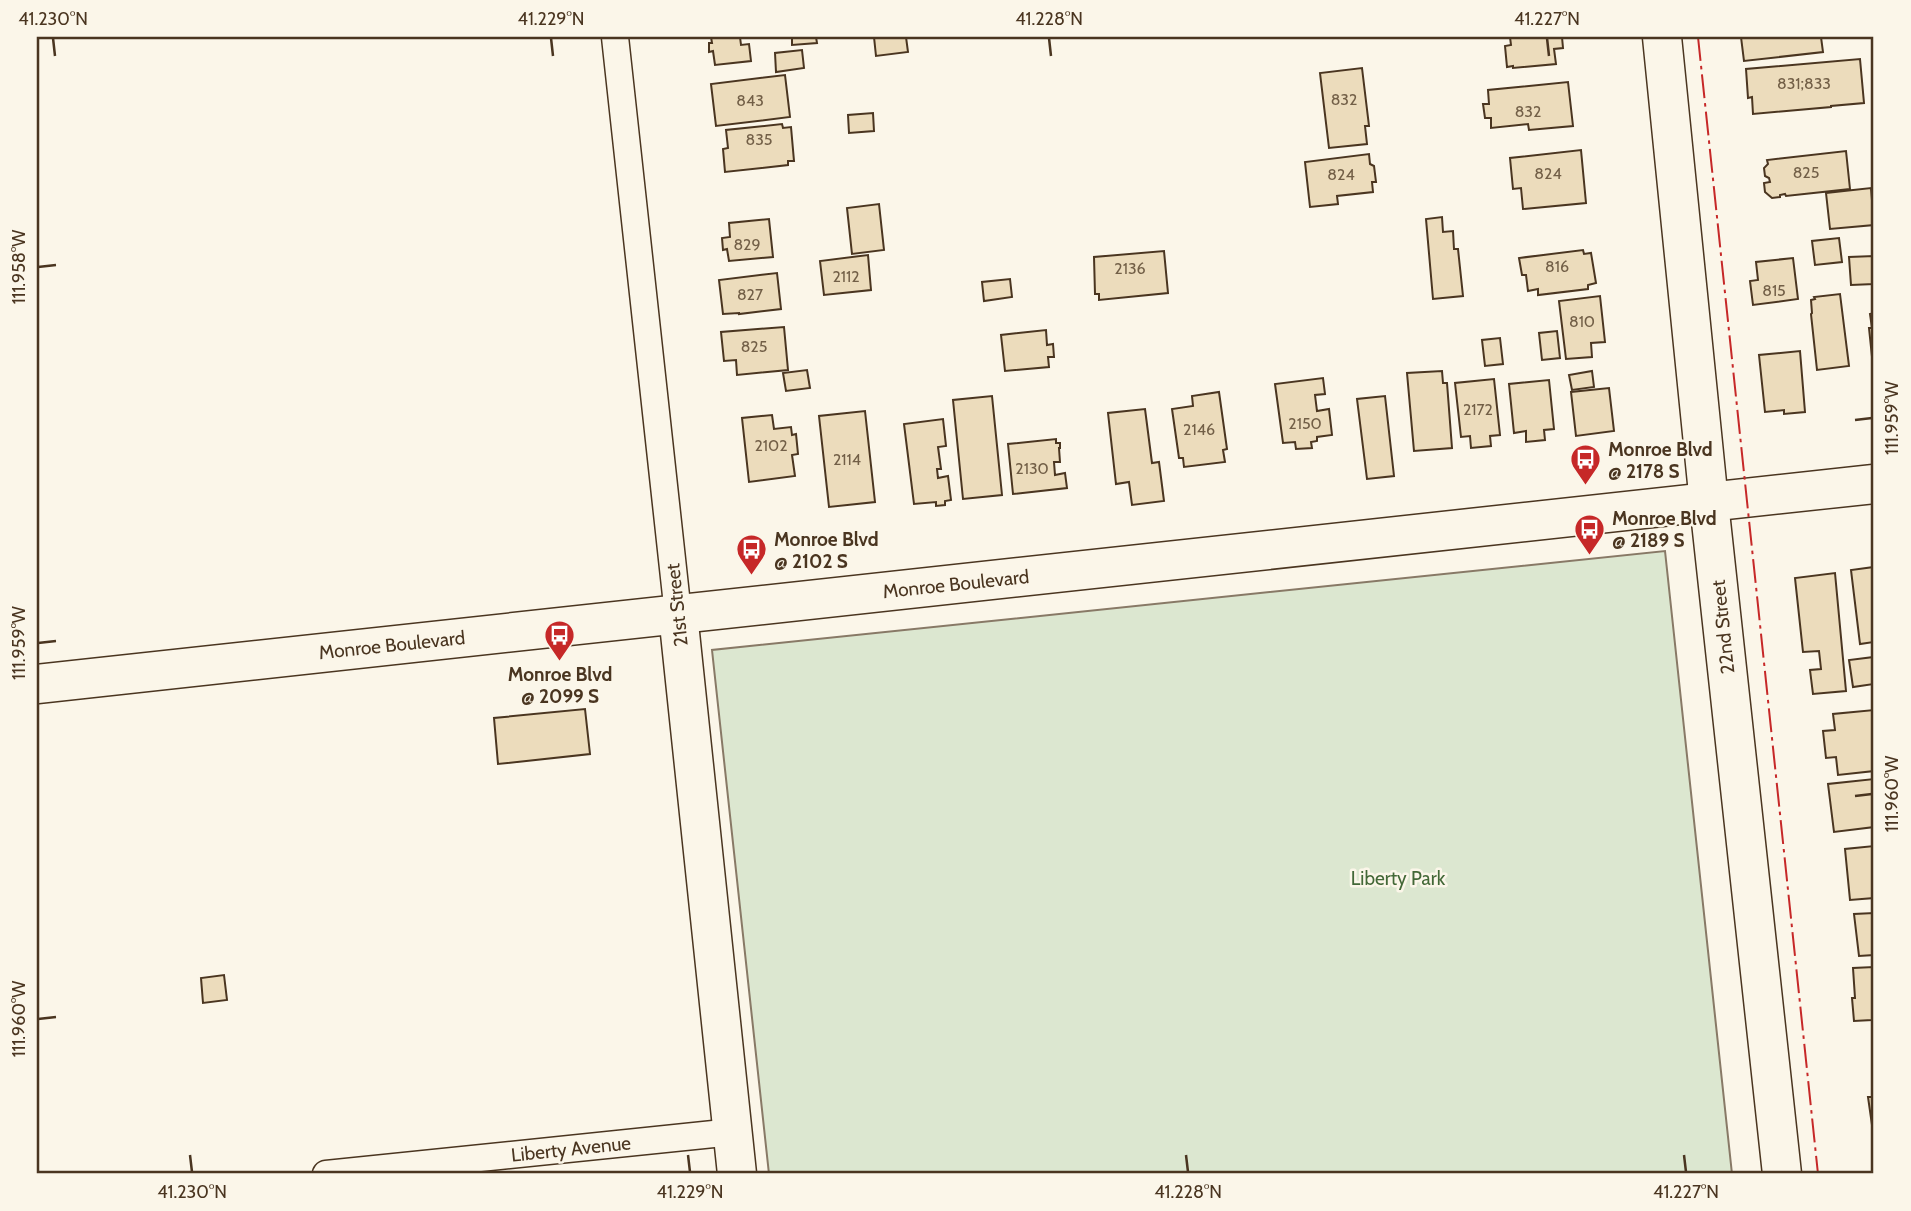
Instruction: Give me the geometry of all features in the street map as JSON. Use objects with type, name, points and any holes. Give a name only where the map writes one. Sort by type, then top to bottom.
[{"type":"street","name":"21st Street","points":[[615,37],[737,1174]]},
{"type":"street","name":"22nd Street","points":[[1662,37],[1709,503],[1782,1174]]},
{"type":"street","name":"Monroe Boulevard","points":[[37,684],[1874,484]]},
{"type":"street","name":"Liberty Avenue","points":[[326,1174],[733,1132]]},
{"type":"green space","name":"Liberty Park","points":[[1665,551],[1732,1174],[769,1174],[712,650]]},
{"type":"building","points":[[711,37],[740,37],[741,45],[749,44],[751,61],[715,65],[713,51],[709,52]]},
{"type":"building","points":[[792,37],[816,37],[817,43],[792,45]]},
{"type":"building","points":[[874,37],[906,37],[908,52],[876,56]]},
{"type":"building","points":[[1510,37],[1562,37],[1563,48],[1554,49],[1556,64],[1507,67],[1505,46],[1511,45]]},
{"type":"building","points":[[1741,37],[1821,37],[1823,52],[1744,61]]},
{"type":"building","points":[[802,50],[804,68],[776,72],[775,53]]},
{"type":"building","points":[[1860,59],[1864,103],[1753,114],[1752,97],[1748,98],[1746,69]]},
{"type":"building","points":[[1362,68],[1369,126],[1365,126],[1367,144],[1329,148],[1320,73]]},
{"type":"building","points":[[785,75],[790,117],[716,126],[711,84]]},
{"type":"building","points":[[1568,82],[1573,126],[1529,130],[1528,124],[1491,128],[1491,118],[1485,118],[1483,104],[1489,104],[1488,90]]},
{"type":"building","points":[[873,113],[874,131],[849,133],[848,115]]},
{"type":"building","points":[[782,124],[783,128],[791,127],[794,161],[788,161],[788,165],[725,172],[723,149],[728,148],[726,130]]},
{"type":"building","points":[[1581,150],[1586,203],[1523,209],[1521,188],[1513,189],[1510,158]]},
{"type":"building","points":[[1846,151],[1850,189],[1785,194],[1772,198],[1765,192],[1764,183],[1770,182],[1765,176],[1767,160]]},
{"type":"building","points":[[1369,154],[1376,182],[1372,182],[1373,192],[1337,196],[1338,204],[1310,207],[1305,162]]},
{"type":"building","points":[[1871,188],[1874,225],[1830,229],[1826,193]]},
{"type":"building","points":[[879,204],[884,250],[852,254],[847,208]]},
{"type":"building","points":[[1442,217],[1443,232],[1453,231],[1454,249],[1458,249],[1463,296],[1433,299],[1426,219]]},
{"type":"building","points":[[769,219],[773,257],[729,261],[727,249],[723,250],[722,238],[730,237],[729,223]]},
{"type":"building","points":[[1839,238],[1842,262],[1815,265],[1812,241]]},
{"type":"building","points":[[1583,250],[1584,254],[1591,253],[1596,283],[1588,285],[1588,289],[1538,295],[1538,289],[1528,291],[1526,275],[1522,275],[1519,258]]},
{"type":"building","points":[[1164,251],[1168,293],[1099,300],[1099,294],[1095,294],[1094,257]]},
{"type":"building","points":[[868,255],[871,290],[824,295],[820,261]]},
{"type":"building","points":[[1874,256],[1874,284],[1851,285],[1849,257]]},
{"type":"building","points":[[1793,258],[1798,299],[1753,305],[1750,281],[1758,280],[1756,262]]},
{"type":"building","points":[[777,273],[781,309],[723,314],[719,280]]},
{"type":"building","points":[[1010,279],[1012,297],[984,301],[982,282]]},
{"type":"building","points":[[1840,294],[1849,366],[1817,370],[1811,300],[1815,299],[1814,297]]},
{"type":"building","points":[[1600,296],[1605,342],[1591,343],[1592,357],[1566,359],[1559,301]]},
{"type":"building","points":[[1874,313],[1874,376],[1869,328],[1872,328],[1870,314]]},
{"type":"building","points":[[784,327],[788,370],[737,375],[736,360],[724,361],[721,332]]},
{"type":"building","points":[[1046,330],[1047,345],[1053,344],[1054,357],[1048,357],[1049,367],[1005,371],[1001,335]]},
{"type":"building","points":[[1557,331],[1560,358],[1542,360],[1539,333]]},
{"type":"building","points":[[1500,338],[1503,364],[1485,366],[1482,340]]},
{"type":"building","points":[[1800,351],[1805,412],[1765,412],[1759,355]]},
{"type":"building","points":[[807,370],[810,388],[786,391],[783,373]]},
{"type":"building","points":[[1442,371],[1443,383],[1447,383],[1452,448],[1414,451],[1407,373]]},
{"type":"building","points":[[1592,371],[1594,387],[1572,390],[1569,375]]},
{"type":"building","points":[[1323,378],[1325,394],[1315,395],[1317,411],[1329,409],[1332,435],[1317,437],[1317,441],[1311,442],[1312,448],[1296,449],[1295,442],[1283,443],[1275,384]]},
{"type":"building","points":[[1494,379],[1500,435],[1490,436],[1491,446],[1471,448],[1470,436],[1461,437],[1455,383]]},
{"type":"building","points":[[1549,380],[1554,429],[1544,430],[1545,440],[1526,442],[1526,431],[1514,433],[1509,384]]},
{"type":"building","points":[[1609,388],[1614,431],[1576,436],[1571,392]]},
{"type":"building","points":[[1219,392],[1227,449],[1223,450],[1225,462],[1184,467],[1183,458],[1179,458],[1172,409],[1193,406],[1192,396]]},
{"type":"building","points":[[992,396],[1002,495],[963,499],[953,400]]},
{"type":"building","points":[[1385,396],[1394,476],[1367,479],[1357,399]]},
{"type":"building","points":[[1145,409],[1152,463],[1159,462],[1164,501],[1132,505],[1129,482],[1116,484],[1108,413]]},
{"type":"building","points":[[865,411],[875,502],[829,507],[819,416]]},
{"type":"building","points":[[772,415],[774,429],[791,427],[792,435],[796,434],[798,454],[792,455],[795,476],[749,482],[742,418]]},
{"type":"building","points":[[943,419],[946,446],[938,447],[941,469],[937,469],[938,478],[948,476],[951,500],[945,501],[945,505],[936,506],[936,502],[914,504],[904,424]]},
{"type":"building","points":[[1056,439],[1056,443],[1060,443],[1060,462],[1054,462],[1055,475],[1065,473],[1067,488],[1013,494],[1008,444]]},
{"type":"building","points":[[1874,567],[1874,642],[1860,644],[1851,570]]},
{"type":"building","points":[[1835,573],[1846,691],[1813,694],[1810,670],[1821,669],[1819,651],[1803,652],[1795,578]]},
{"type":"building","points":[[1874,657],[1874,684],[1853,687],[1849,660]]},
{"type":"building","points":[[585,709],[590,754],[498,764],[494,718]]},
{"type":"building","points":[[1874,710],[1874,771],[1838,775],[1836,757],[1826,758],[1823,731],[1835,730],[1833,714]]},
{"type":"building","points":[[1874,779],[1874,827],[1834,832],[1828,784]]},
{"type":"building","points":[[1874,846],[1874,898],[1850,900],[1845,849]]},
{"type":"building","points":[[1874,913],[1874,955],[1859,956],[1854,914]]},
{"type":"building","points":[[1874,967],[1872,1020],[1854,1021],[1853,968]]},
{"type":"building","points":[[224,975],[227,1000],[203,1003],[201,978]]},
{"type":"building","points":[[1868,1097],[1874,1097],[1874,1125],[1872,1125]]},
{"type":"power","points":[[1698,37],[1818,1174]]},
{"type":"place","name":"Monroe Blvd @ 2178 S","points":[[1585,487]]},
{"type":"place","name":"Monroe Blvd @ 2189 S","points":[[1589,556]]},
{"type":"place","name":"Monroe Blvd @ 2102 S","points":[[751,577]]},
{"type":"place","name":"Monroe Blvd @ 2099 S","points":[[560,662]]}]
